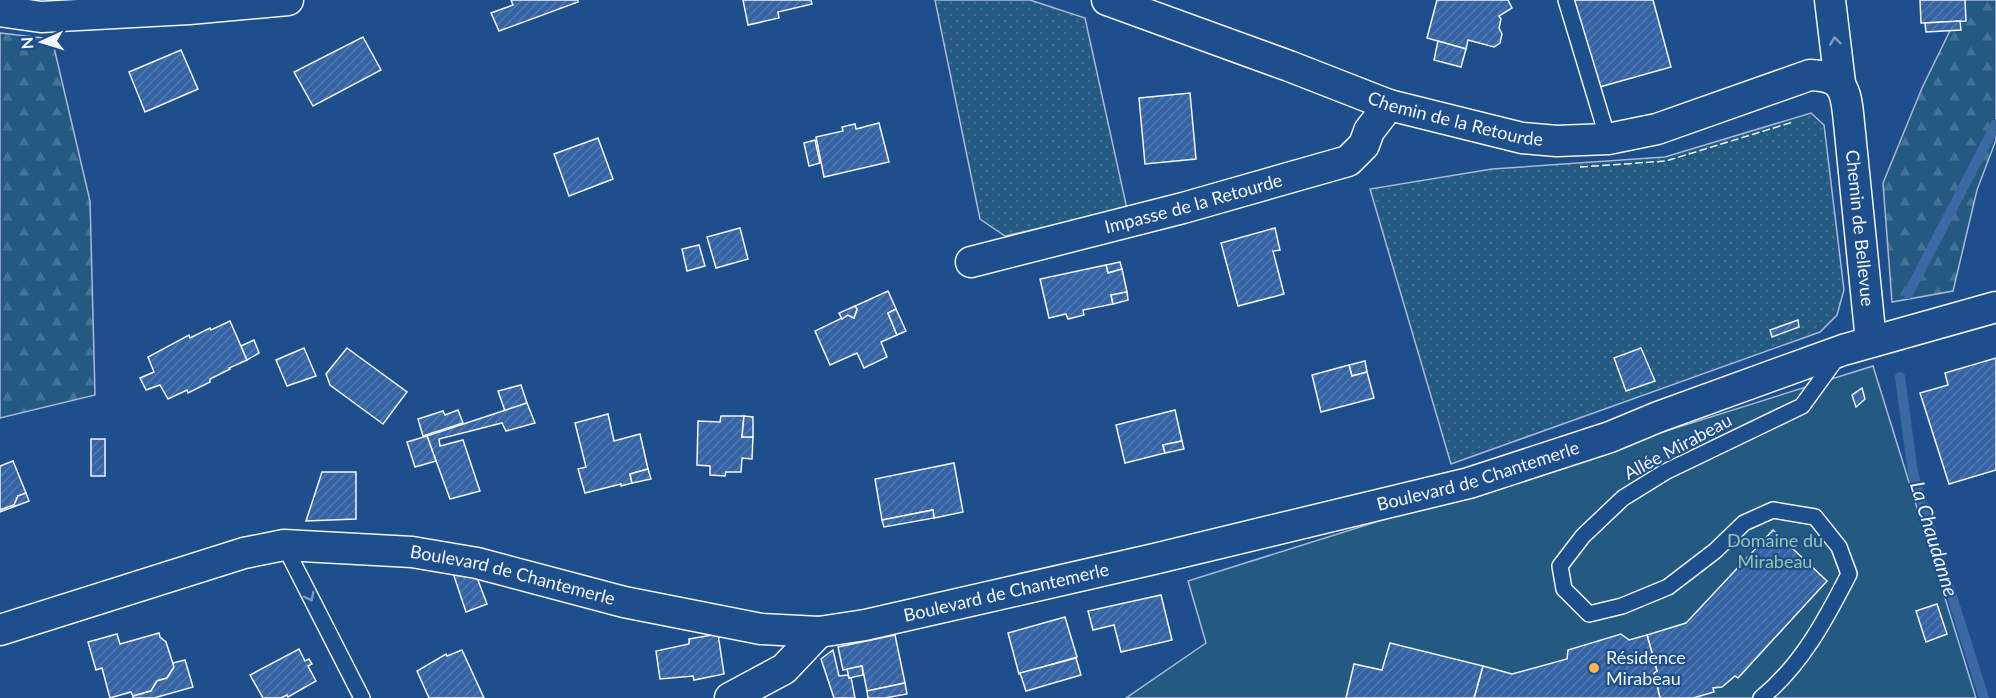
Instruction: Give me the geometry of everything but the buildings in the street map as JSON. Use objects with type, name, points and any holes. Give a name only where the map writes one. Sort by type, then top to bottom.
[{"type":"street","points":[[0,11],[41,17],[189,9],[288,0]]},
{"type":"street","name":"Chemin de la Retourde","points":[[1107,0],[1379,101],[1522,138],[1557,141],[1608,139],[1657,129],[1799,78]]},
{"type":"street","points":[[1799,78],[1821,75],[1840,82],[1830,0]]},
{"type":"street","points":[[1799,78],[1836,95],[1848,113]]},
{"type":"street","name":"Chemin de Bellevue","points":[[1840,82],[1846,94],[1848,113],[1857,346]]},
{"type":"street","name":"Impasse de la Retourde","points":[[971,262],[1184,208],[1348,161],[1364,144],[1379,101]]},
{"type":"street","name":"Boulevard de Chantemerle","points":[[0,630],[244,552],[284,545],[412,552],[477,563],[624,602],[761,628],[819,632],[865,625],[1154,559],[1469,483],[1610,437],[1658,417],[1857,346],[1996,307]]},
{"type":"street","points":[[730,698],[784,669],[819,632]]},
{"type":"lane","points":[[1566,0],[1608,139]]},
{"type":"lane","name":"Allée Mirabeau","points":[[1761,698],[1779,683],[1824,622],[1849,574],[1839,547],[1815,517],[1773,510],[1744,523],[1714,551],[1668,587],[1622,606],[1589,614],[1564,589],[1560,566],[1583,536],[1623,498],[1665,472],[1802,406],[1857,346]]},
{"type":"lane","points":[[284,545],[362,698]]},
{"type":"green space","points":[[935,0],[1030,0],[1085,18],[1127,209],[1005,236],[980,219]]},
{"type":"green space","points":[[1965,0],[1996,0],[1996,140],[1977,190],[1953,291],[1892,302],[1883,183],[1922,88]]},
{"type":"green space","points":[[0,33],[52,39],[90,201],[95,395],[0,418]]},
{"type":"green space","points":[[1811,113],[1824,125],[1844,290],[1837,315],[1820,332],[1451,464],[1370,189],[1492,169],[1665,157]]},
{"type":"green space","name":"Domaine du Mirabeau","points":[[1873,366],[1976,698],[1126,698],[1206,643],[1188,581]]},
{"type":"waterway","name":"La Chaudanne","points":[[1908,294],[1996,124]]},
{"type":"waterway","name":"La Chaudanne","points":[[1900,377],[1913,473],[1984,698]]},
{"type":"fence","points":[[1580,167],[1666,161],[1793,122]]},
{"type":"place","name":"Résidence Mirabeau","points":[[1594,668]]}]
